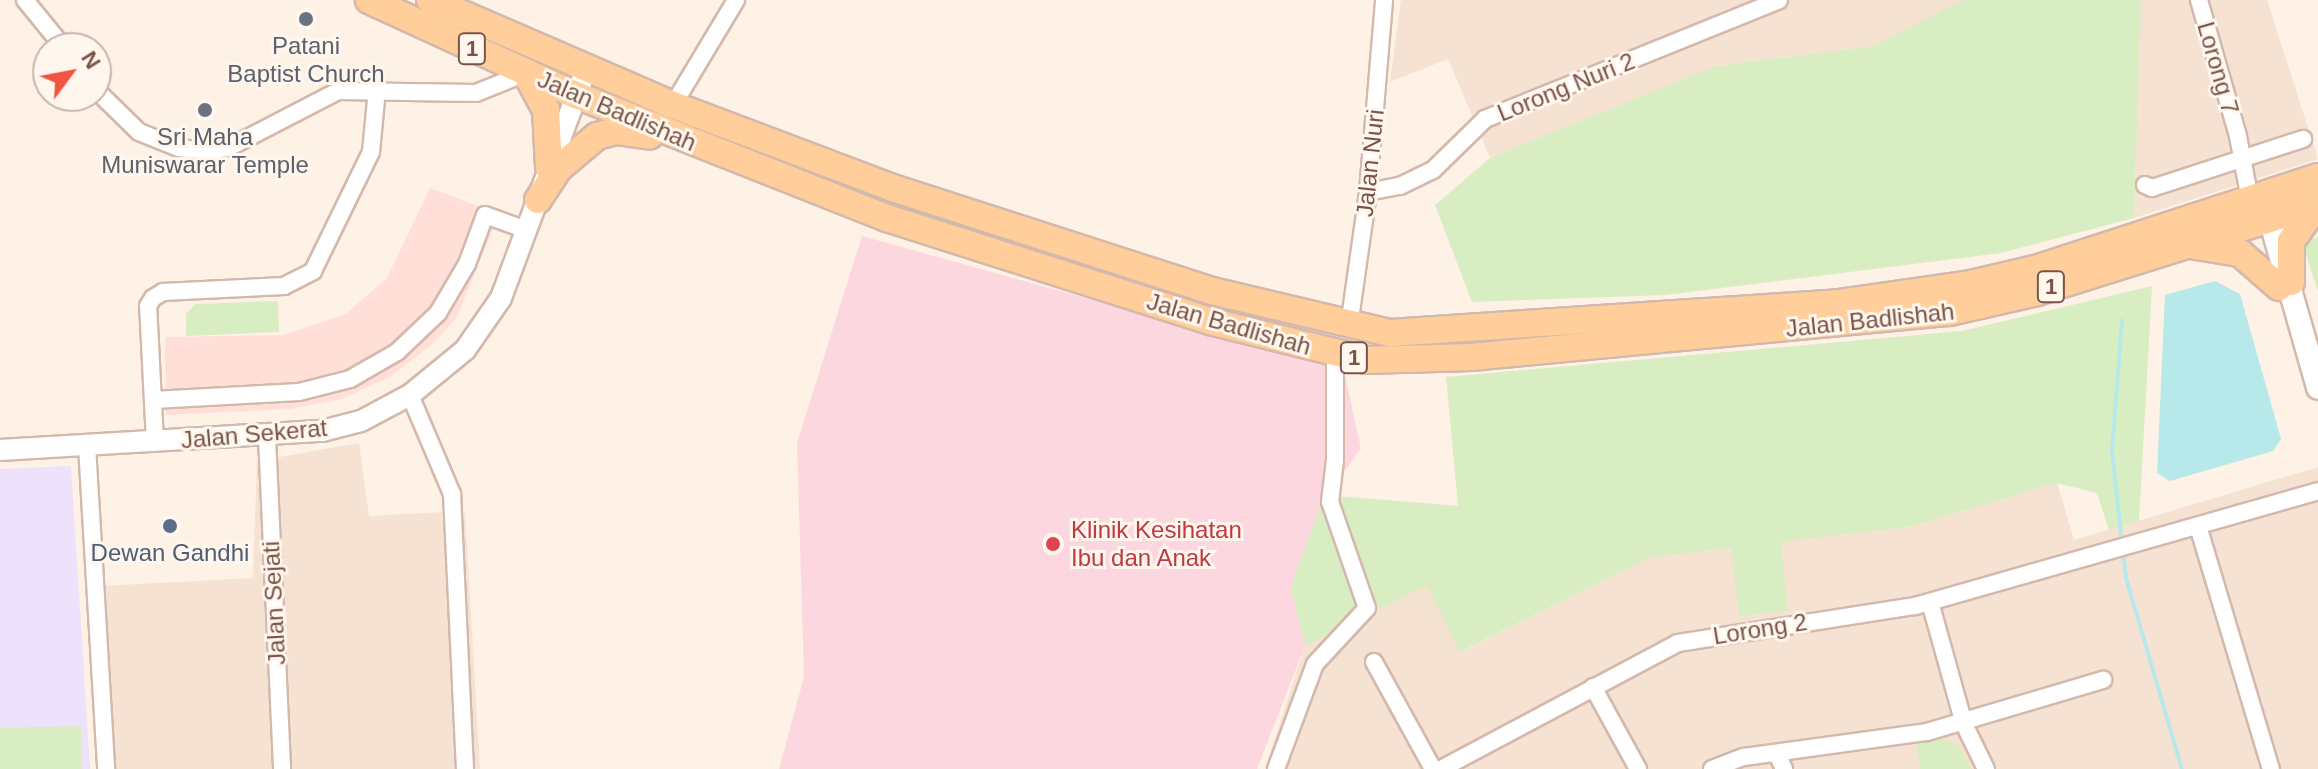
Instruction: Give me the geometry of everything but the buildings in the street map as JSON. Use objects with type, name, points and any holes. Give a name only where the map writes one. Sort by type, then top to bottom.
[{"type":"main road","name":"Jalan Badlishah","points":[[369,0],[576,95],[887,218],[1335,355],[1419,361],[1839,313],[2035,269],[2260,210],[2318,204]]},
{"type":"main road","name":"Jalan Badlishah","points":[[430,0],[673,105],[898,189],[1212,291],[1349,326],[1390,333],[1839,313],[2001,302],[2188,245],[2318,177]]},
{"type":"main road","points":[[526,73],[546,110],[549,168]]},
{"type":"main road","points":[[538,200],[559,168],[597,136],[637,133],[712,151]]},
{"type":"main road","points":[[2285,285],[2291,241],[2318,204]]},
{"type":"main road","points":[[2260,210],[2318,388]]},
{"type":"main road","points":[[2188,245],[2240,253],[2285,285]]},
{"type":"street","points":[[25,0],[51,32]]},
{"type":"street","points":[[673,105],[736,0]]},
{"type":"street","name":"Jalan Nuri","points":[[1349,326],[1368,192],[1384,0]]},
{"type":"street","name":"Lorong Nuri 2","points":[[1368,192],[1400,186],[1433,170],[1485,119],[1779,0]]},
{"type":"street","name":"Lorong 7","points":[[2199,0],[2260,210]]},
{"type":"street","name":"Jalan Sekerat","points":[[0,450],[267,437],[345,426],[410,395],[480,333],[510,279],[586,69]]},
{"type":"street","points":[[112,106],[139,132],[179,148],[210,151],[230,147],[329,94],[377,90],[476,93],[526,73]]},
{"type":"street","points":[[155,442],[148,306],[153,298],[163,292],[284,286],[313,271],[371,152],[377,90]]},
{"type":"street","points":[[2145,185],[2152,188],[2303,139]]},
{"type":"street","points":[[153,400],[299,392],[350,379],[397,352],[438,313],[467,264],[485,215],[527,230]]},
{"type":"street","points":[[1276,769],[1315,664],[1367,608],[1330,502],[1335,460],[1335,355]]},
{"type":"street","points":[[410,395],[452,494],[465,769]]},
{"type":"street","name":"Jalan Sejati","points":[[267,437],[282,769]]},
{"type":"street","points":[[87,446],[106,769]]},
{"type":"street","name":"Lorong 2","points":[[1441,769],[1678,643],[1930,602],[2318,491]]},
{"type":"street","points":[[2198,526],[2271,769]]},
{"type":"street","points":[[1930,602],[1964,724],[1986,769]]},
{"type":"street","points":[[1374,662],[1433,769]]},
{"type":"street","points":[[1712,769],[1735,759],[1780,761],[1964,724],[2103,680]]},
{"type":"street","points":[[1593,687],[1638,769]]},
{"type":"shaded area","points":[[1401,0],[1963,0],[1873,46],[1715,66],[1490,158],[1448,59],[1390,82]]},
{"type":"shaded area","points":[[2141,0],[2267,0],[2318,159],[2134,218]]},
{"type":"shaded area","points":[[430,188],[499,214],[456,319],[432,344],[390,377],[341,399],[289,409],[166,415],[165,337],[283,335],[346,314],[387,278]]},
{"type":"shaded area","name":"Klinik Kesihatan Ibu dan Anak","points":[[862,236],[1344,370],[1361,449],[1322,501],[1291,587],[1305,646],[1257,769],[779,769],[804,677],[797,443]]},
{"type":"shaded area","points":[[359,443],[369,516],[465,511],[480,769],[112,769],[101,586],[253,578],[257,461]]},
{"type":"shaded area","points":[[71,466],[90,769],[0,769],[0,469]]},
{"type":"shaded area","points":[[2318,467],[2318,769],[1265,769],[1305,646],[1427,585],[1461,652],[1648,558],[1731,548],[1788,610],[1780,542],[1909,527],[2057,483],[2074,540]]},
{"type":"green space","points":[[1963,0],[2141,0],[2134,218],[2001,253],[1665,295],[1472,302],[1435,205],[1490,158],[1715,66],[1873,46]]},
{"type":"green space","points":[[2318,237],[2318,292],[2302,242]]},
{"type":"green space","points":[[2152,286],[2139,521],[2109,530],[2097,493],[2057,483],[1909,527],[1781,542],[1788,611],[1739,616],[1731,548],[1648,558],[1460,652],[1427,585],[1305,646],[1291,587],[1324,495],[1458,506],[1446,377],[1962,331]]},
{"type":"green space","points":[[278,301],[279,332],[186,336],[186,314],[195,304]]},
{"type":"green space","points":[[81,726],[82,769],[0,769],[0,728]]},
{"type":"green space","points":[[1941,738],[1959,746],[1971,769],[1920,769],[1916,743]]},
{"type":"water","points":[[2215,281],[2240,294],[2281,439],[2273,451],[2170,481],[2157,473],[2165,295]]},
{"type":"waterway","points":[[2122,320],[2112,451],[2122,543]]},
{"type":"waterway","points":[[2123,552],[2126,578],[2182,769]]},
{"type":"place","name":"Patani Baptist Church","points":[[306,19]]},
{"type":"place","name":"Sri Maha Muniswarar Temple","points":[[205,110]]},
{"type":"place","name":"Dewan Gandhi","points":[[170,526]]},
{"type":"place","name":"Klinik Kesihatan Ibu dan Anak","points":[[1053,544]]}]
